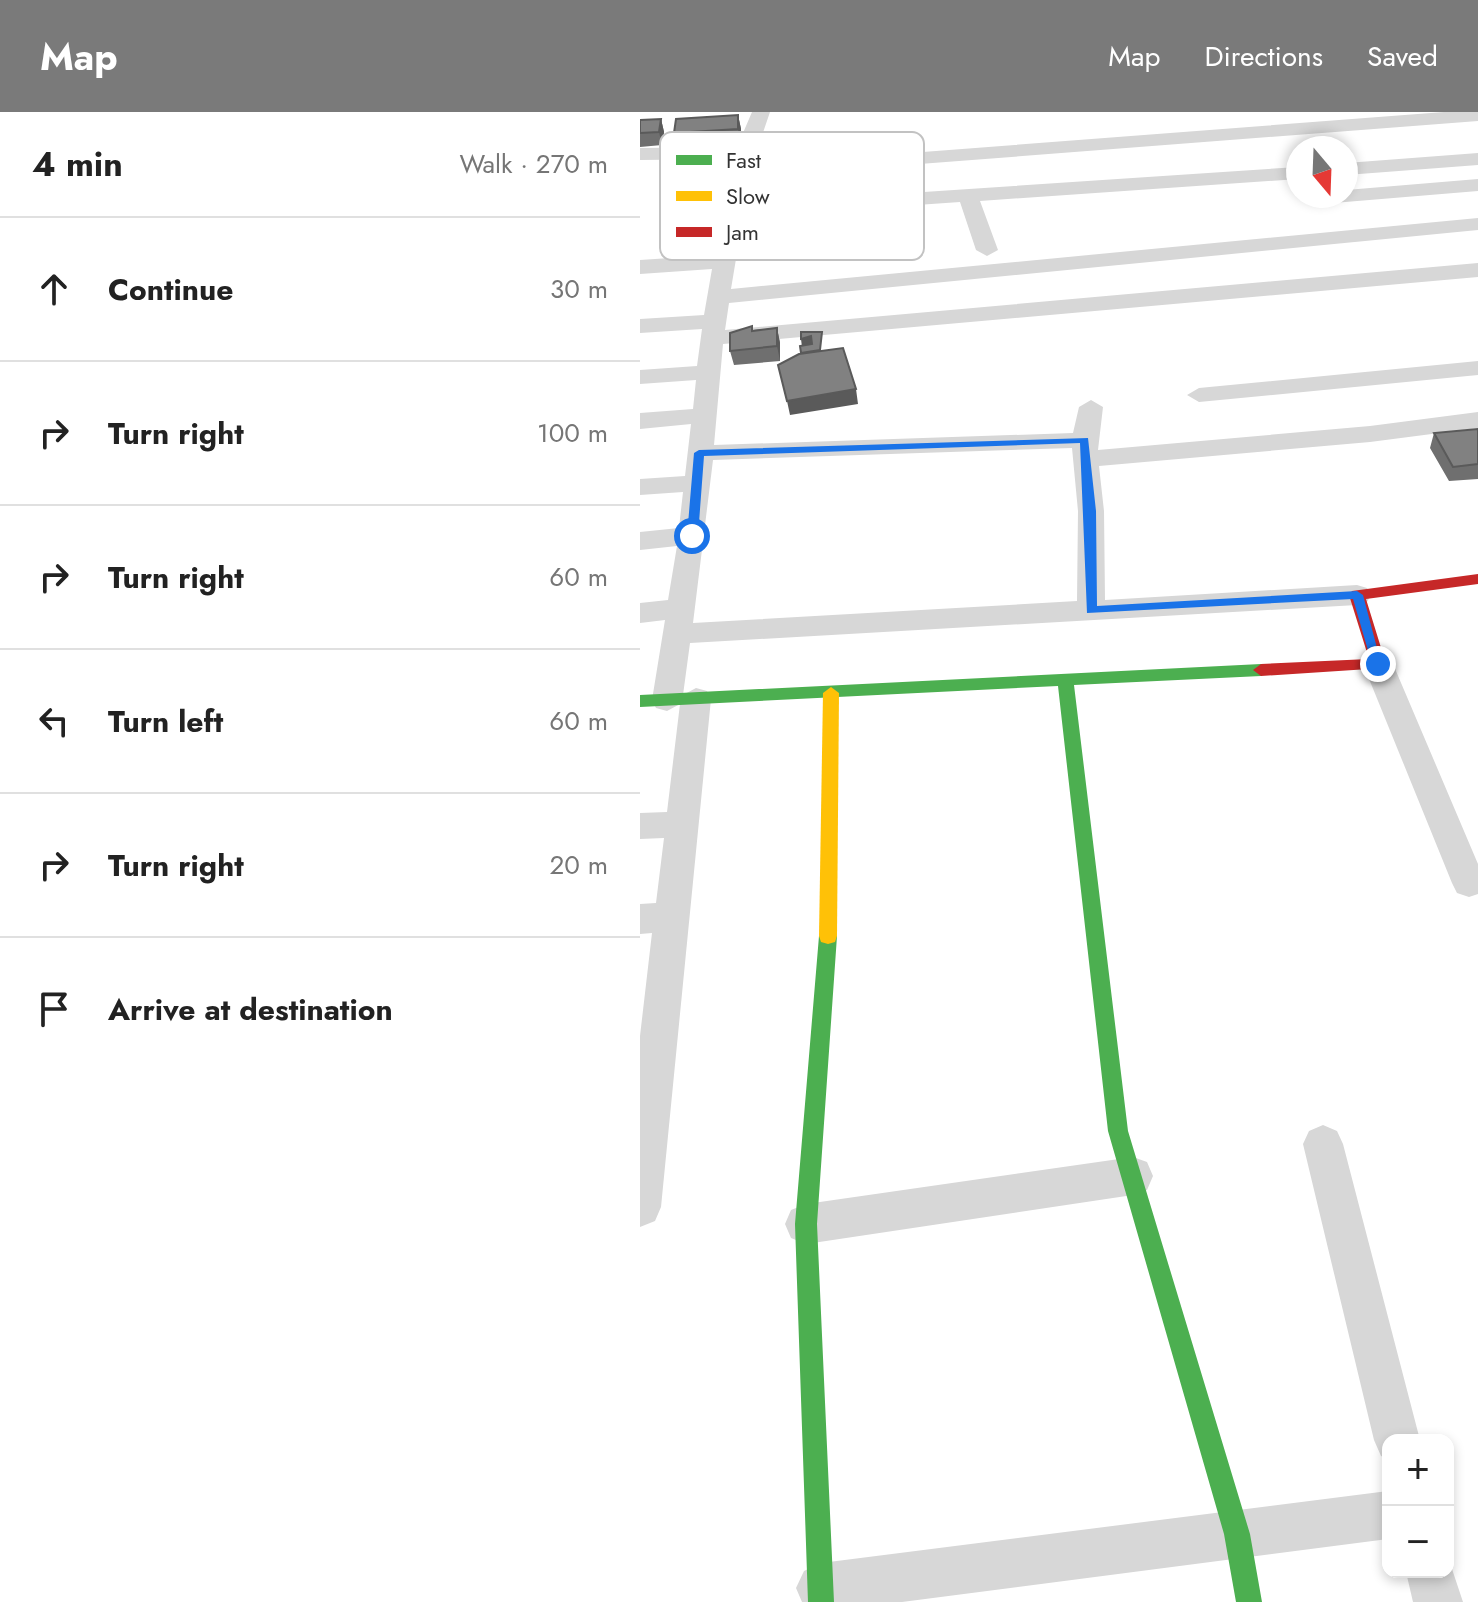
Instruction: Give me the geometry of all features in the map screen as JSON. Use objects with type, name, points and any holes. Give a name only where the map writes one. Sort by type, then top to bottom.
[{"type":"street","points":[[753,132],[761,112]]},
{"type":"street","points":[[924,154],[1478,115]]},
{"type":"street","points":[[1005,151],[1019,191]]},
{"type":"street","points":[[1358,168],[1478,159]]},
{"type":"street","points":[[924,197],[1286,174]]},
{"type":"street","points":[[1358,195],[1478,185]]},
{"type":"street","points":[[968,194],[987,250]]},
{"type":"street","points":[[716,319],[1478,224]]},
{"type":"street","points":[[640,267],[727,261],[716,319],[695,483],[692,536],[679,621],[682,824],[656,918],[640,1207]]},
{"type":"street","points":[[640,326],[1478,270]]},
{"type":"street","points":[[1199,395],[1478,368]]},
{"type":"street","points":[[640,377],[711,372]]},
{"type":"street","points":[[1091,407],[1085,449],[1091,511],[1091,610]]},
{"type":"street","points":[[640,421],[705,415]]},
{"type":"street","points":[[699,453],[1085,449],[1370,434],[1478,420]]},
{"type":"street","points":[[640,487],[695,483]]},
{"type":"street","points":[[640,541],[692,536]]},
{"type":"street","points":[[640,613],[679,621],[1091,610],[1357,595],[1478,579]]},
{"type":"street","points":[[1357,595],[1378,664],[1469,883]]},
{"type":"street","points":[[640,701],[1378,664]]},
{"type":"street","points":[[1066,682],[1118,1131],[1237,1534],[1249,1602]]},
{"type":"street","points":[[831,693],[831,903],[806,1224],[821,1595],[1382,1516]]},
{"type":"street","points":[[640,826],[682,824]]},
{"type":"street","points":[[1323,1144],[1396,1434]]},
{"type":"street","points":[[806,1224],[1133,1176]]},
{"type":"street","points":[[1432,1578],[1438,1602]]},
{"type":"building","points":[[738,115],[738,129],[674,132],[676,119]]},
{"type":"building","points":[[661,119],[659,132],[640,133],[640,120]]},
{"type":"building","points":[[752,326],[752,331],[777,328],[777,346],[730,351],[730,333]]},
{"type":"building","points":[[801,332],[822,332],[820,350],[801,353],[800,346],[812,344],[811,336],[801,339]]},
{"type":"building","points":[[843,348],[856,389],[787,401],[778,365],[799,354]]},
{"type":"building","points":[[1478,429],[1478,464],[1453,467],[1434,433]]},
{"type":"traffic: fast","points":[[640,701],[1261,670]]},
{"type":"traffic: fast","points":[[1066,682],[1118,1131],[1237,1534],[1249,1602]]},
{"type":"traffic: fast","points":[[821,1602],[806,1224],[828,936]]},
{"type":"traffic: slow","points":[[828,936],[831,693]]},
{"type":"traffic: jam","points":[[1261,670],[1378,664],[1357,595],[1478,579]]},
{"type":"route","points":[[692,536],[699,453],[1084,440],[1091,511],[1091,610],[1357,595],[1378,664]]}]
